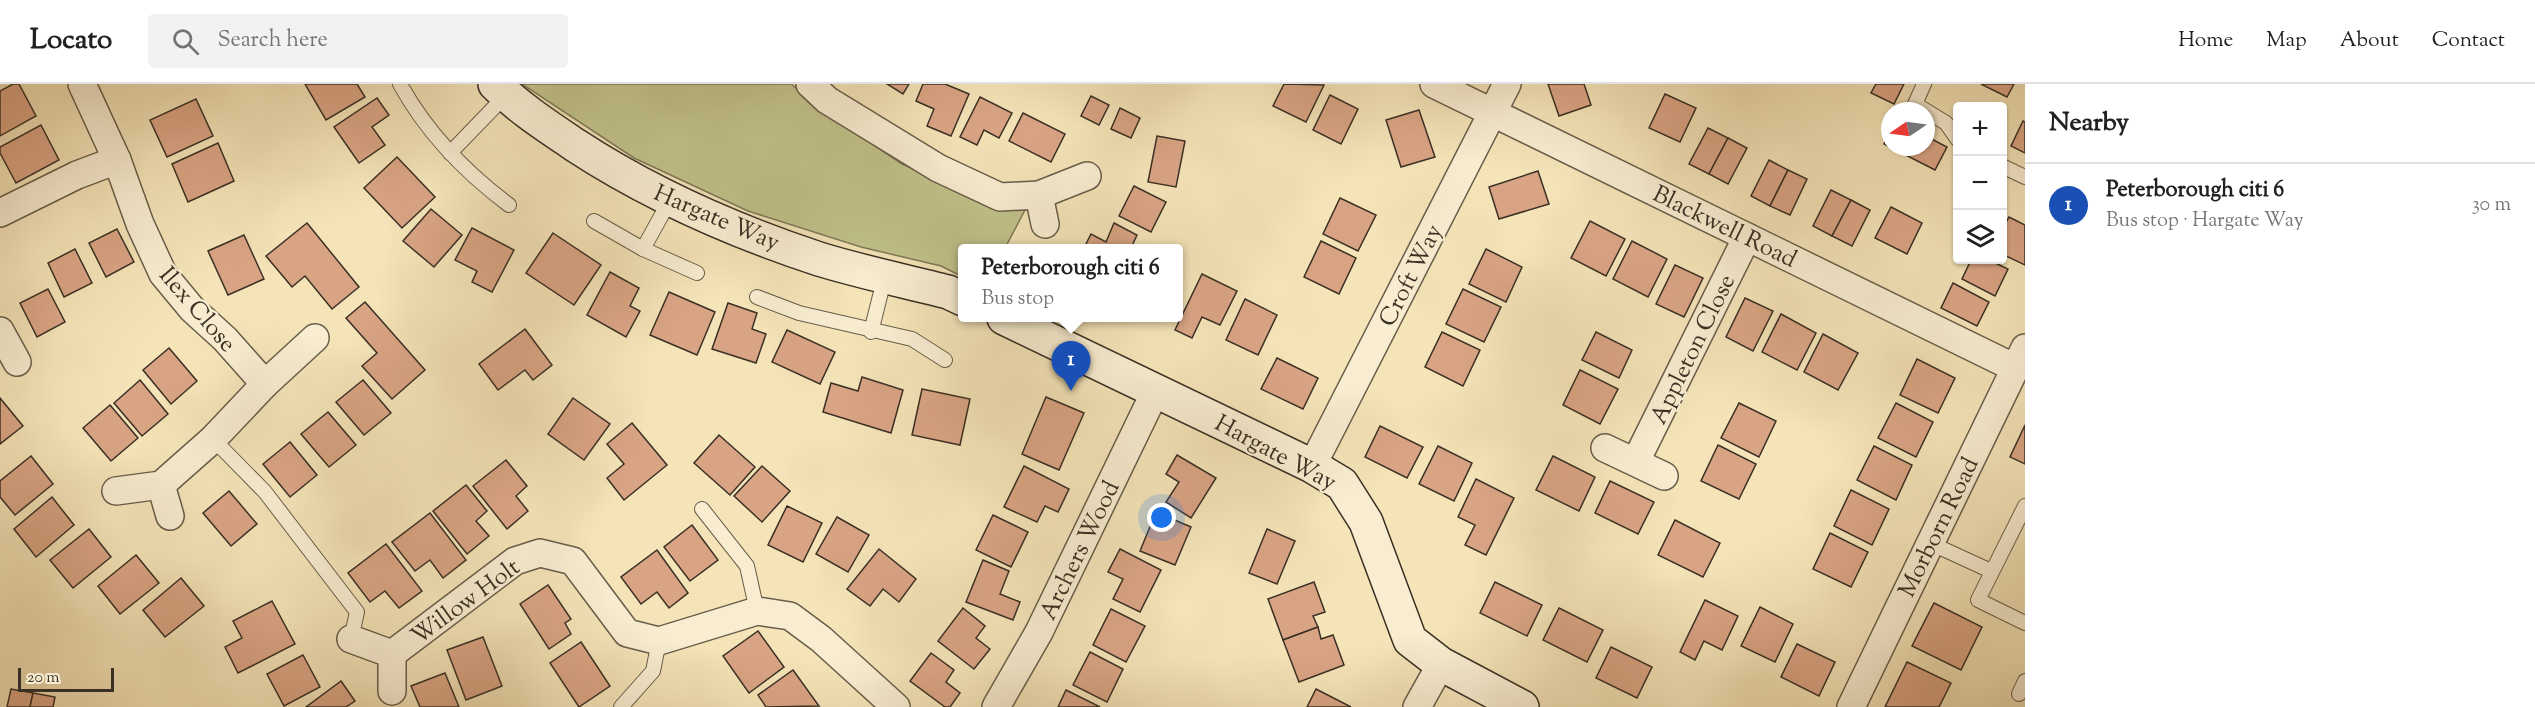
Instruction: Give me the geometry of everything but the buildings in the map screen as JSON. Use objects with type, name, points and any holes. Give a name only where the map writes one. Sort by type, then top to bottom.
[{"type":"street","name":"Ilex Close","points":[[82,84],[117,160],[140,224],[163,274],[192,309],[225,339],[265,384]]},
{"type":"street","points":[[810,84],[827,100],[938,168],[1000,197],[1039,195],[1087,176]]},
{"type":"street","name":"Blackwell Road","points":[[1434,84],[1747,237],[2020,358]]},
{"type":"street","name":"Croft Way","points":[[1312,466],[1507,84]]},
{"type":"street","name":"Hargate Way","points":[[500,89],[536,118],[602,162],[670,200],[759,238],[821,260],[948,292],[958,297]]},
{"type":"street","points":[[0,213],[77,175],[117,160]]},
{"type":"street","points":[[1039,195],[1045,224]]},
{"type":"street","name":"Appleton Close","points":[[1636,461],[1747,237]]},
{"type":"street","name":"Hargate Way","points":[[1012,322],[1312,466],[1342,484],[1366,522],[1410,640],[1441,664],[1522,707]]},
{"type":"street","points":[[0,331],[17,362]]},
{"type":"street","points":[[116,491],[161,485],[213,439],[265,384],[315,338]]},
{"type":"street","name":"Morborn Road","points":[[1851,707],[2020,358]]},
{"type":"street","name":"Archers Wood","points":[[996,707],[1039,632],[1156,390]]},
{"type":"street","points":[[1605,448],[1665,476]]},
{"type":"street","points":[[161,485],[170,516]]},
{"type":"street","name":"Willow Holt","points":[[392,654],[515,561],[540,553],[573,561],[627,633],[658,641]]},
{"type":"street","points":[[658,641],[757,611],[790,616],[821,639],[896,707]]},
{"type":"street","name":"Willow Holt","points":[[351,639],[392,654]]},
{"type":"street","name":"Willow Holt","points":[[392,654],[393,702]]},
{"type":"street","points":[[1417,707],[1441,664]]},
{"type":"lane","points":[[400,84],[415,110],[473,179],[509,205]]},
{"type":"lane","points":[[1924,84],[1915,104],[1946,123],[1953,133]]},
{"type":"lane","points":[[450,153],[500,89]]},
{"type":"lane","points":[[2007,168],[2025,177]]},
{"type":"lane","points":[[643,249],[670,200]]},
{"type":"lane","points":[[594,221],[643,249],[697,273]]},
{"type":"lane","points":[[871,332],[885,276]]},
{"type":"lane","points":[[757,297],[799,313],[871,332],[912,339],[945,360]]},
{"type":"lane","points":[[213,439],[265,492],[357,612],[351,639]]},
{"type":"lane","points":[[2025,506],[1978,600],[2025,623]]},
{"type":"lane","points":[[702,509],[747,566],[757,611]]},
{"type":"lane","points":[[1930,543],[1991,570]]},
{"type":"lane","points":[[621,707],[653,672],[658,641]]},
{"type":"lane","points":[[2019,694],[2025,681]]},
{"type":"green space","points":[[522,84],[791,84],[832,117],[902,164],[956,188],[1025,210],[1007,244],[958,244],[958,274],[941,266],[861,247],[748,211],[634,158]]},
{"type":"place","name":"Peterborough citi 6","points":[[1071,391]]}]
